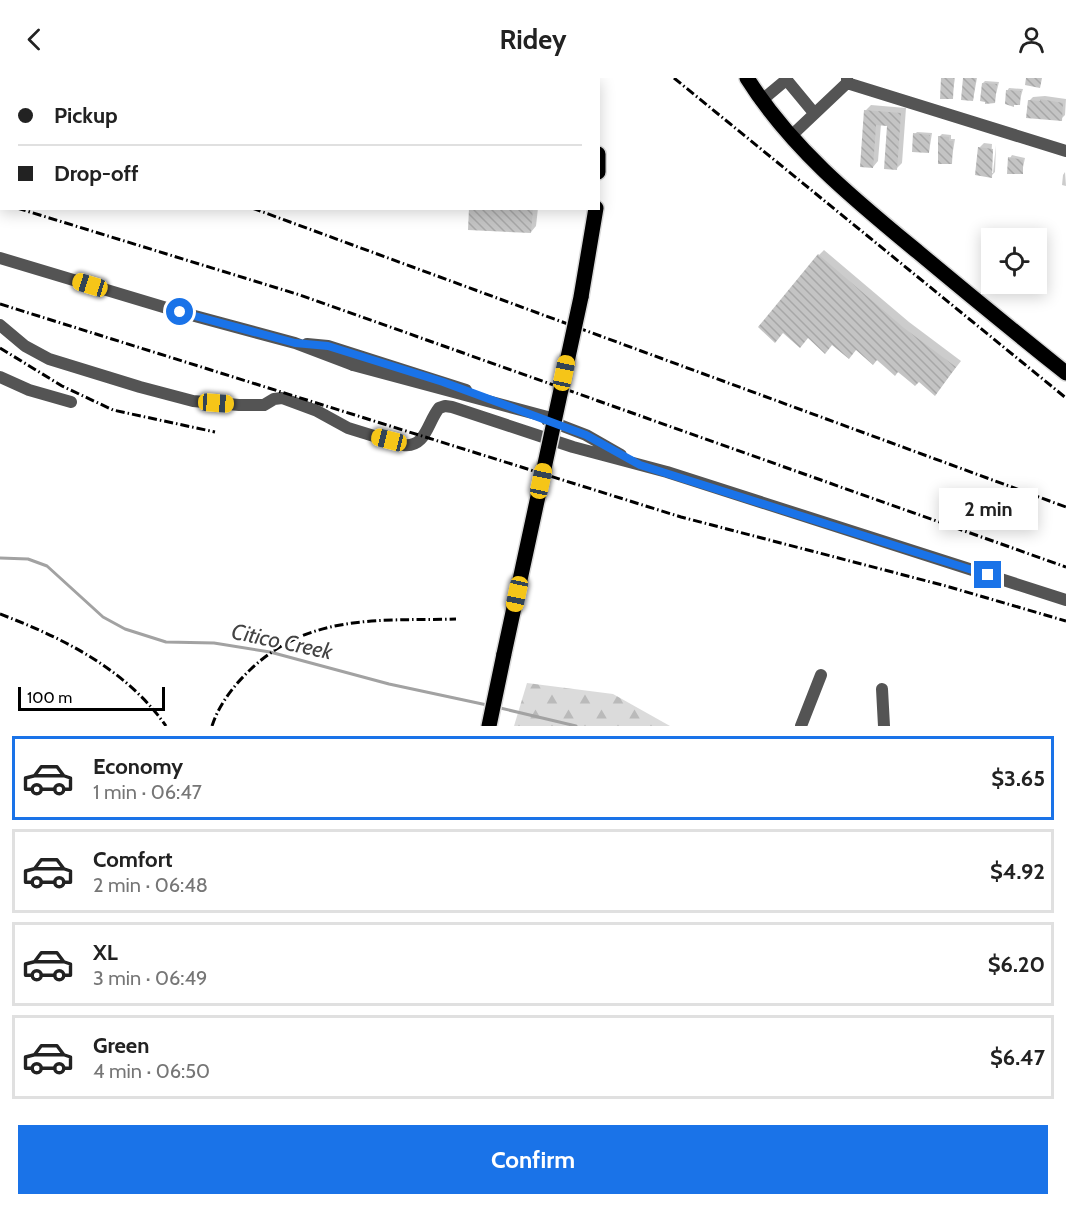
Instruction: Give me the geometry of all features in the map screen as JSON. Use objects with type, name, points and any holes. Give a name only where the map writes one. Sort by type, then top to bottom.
[{"type":"main road","points":[[747,78],[761,101],[791,136],[849,195],[1066,373]]},
{"type":"main road","points":[[489,726],[581,297],[596,210]]},
{"type":"street","points":[[761,101],[786,79],[814,113]]},
{"type":"street","points":[[791,136],[847,80],[1066,151]]},
{"type":"street","points":[[0,258],[180,312],[295,343],[353,365],[555,419]]},
{"type":"street","points":[[0,325],[25,346],[49,359],[193,401],[264,405],[274,399],[282,398],[317,411],[348,428],[411,446],[424,437],[434,414],[445,406],[525,429],[573,447],[640,465],[1066,600]]},
{"type":"street","points":[[295,343],[328,346],[443,382],[586,435],[640,465]]},
{"type":"street","points":[[0,377],[29,390],[71,402]]},
{"type":"street","points":[[801,726],[821,675]]},
{"type":"street","points":[[882,689],[884,726]]},
{"type":"green space","points":[[527,683],[613,694],[670,726],[514,726]]},
{"type":"building","points":[[941,78],[954,78],[953,99],[940,99]]},
{"type":"building","points":[[963,78],[976,78],[973,101],[961,100]]},
{"type":"building","points":[[1026,78],[1042,78],[1040,88],[1025,85]]},
{"type":"building","points":[[982,83],[997,84],[995,103],[985,104],[980,101]]},
{"type":"building","points":[[1006,90],[1021,91],[1020,105],[1014,105],[1014,107],[1005,104]]},
{"type":"building","points":[[1040,99],[1063,103],[1062,121],[1026,118],[1028,100],[1040,101]]},
{"type":"building","points":[[864,110],[901,113],[897,170],[884,169],[887,126],[876,125],[873,168],[860,167]]},
{"type":"building","points":[[913,133],[930,135],[929,153],[912,152]]},
{"type":"building","points":[[938,136],[949,137],[949,141],[953,141],[952,164],[938,164]]},
{"type":"building","points":[[978,147],[993,149],[992,178],[975,175]]},
{"type":"building","points":[[1008,157],[1023,160],[1023,174],[1007,174]]},
{"type":"building","points":[[469,210],[533,210],[531,233],[468,230]]},
{"type":"building","points":[[818,254],[904,328],[956,367],[935,396],[919,382],[915,386],[898,372],[895,376],[877,360],[873,365],[856,350],[849,359],[832,345],[825,354],[808,338],[800,348],[783,333],[775,343],[758,327]]},
{"type":"waterway","name":"Citico Creek","points":[[0,558],[28,559],[47,566],[103,617],[125,629],[166,642],[214,643],[270,652],[389,684],[487,705]]},
{"type":"waterway","name":"Citico Creek","points":[[496,707],[576,726]]},
{"type":"railway","points":[[674,78],[1066,398]]},
{"type":"railway","points":[[24,210],[300,295],[1066,567]]},
{"type":"railway","points":[[257,210],[1066,507]]},
{"type":"railway","points":[[0,304],[681,517],[946,586],[1066,621]]},
{"type":"railway","points":[[0,348],[62,386],[113,410],[215,432]]},
{"type":"railway","points":[[0,614],[70,645],[113,672],[150,706],[166,726]]},
{"type":"railway","points":[[212,726],[223,702],[245,675],[274,651],[297,638],[322,629],[348,624],[456,619]]},
{"type":"route","points":[[180,312],[295,343],[328,346],[443,382],[586,435],[640,465],[988,575]]}]
